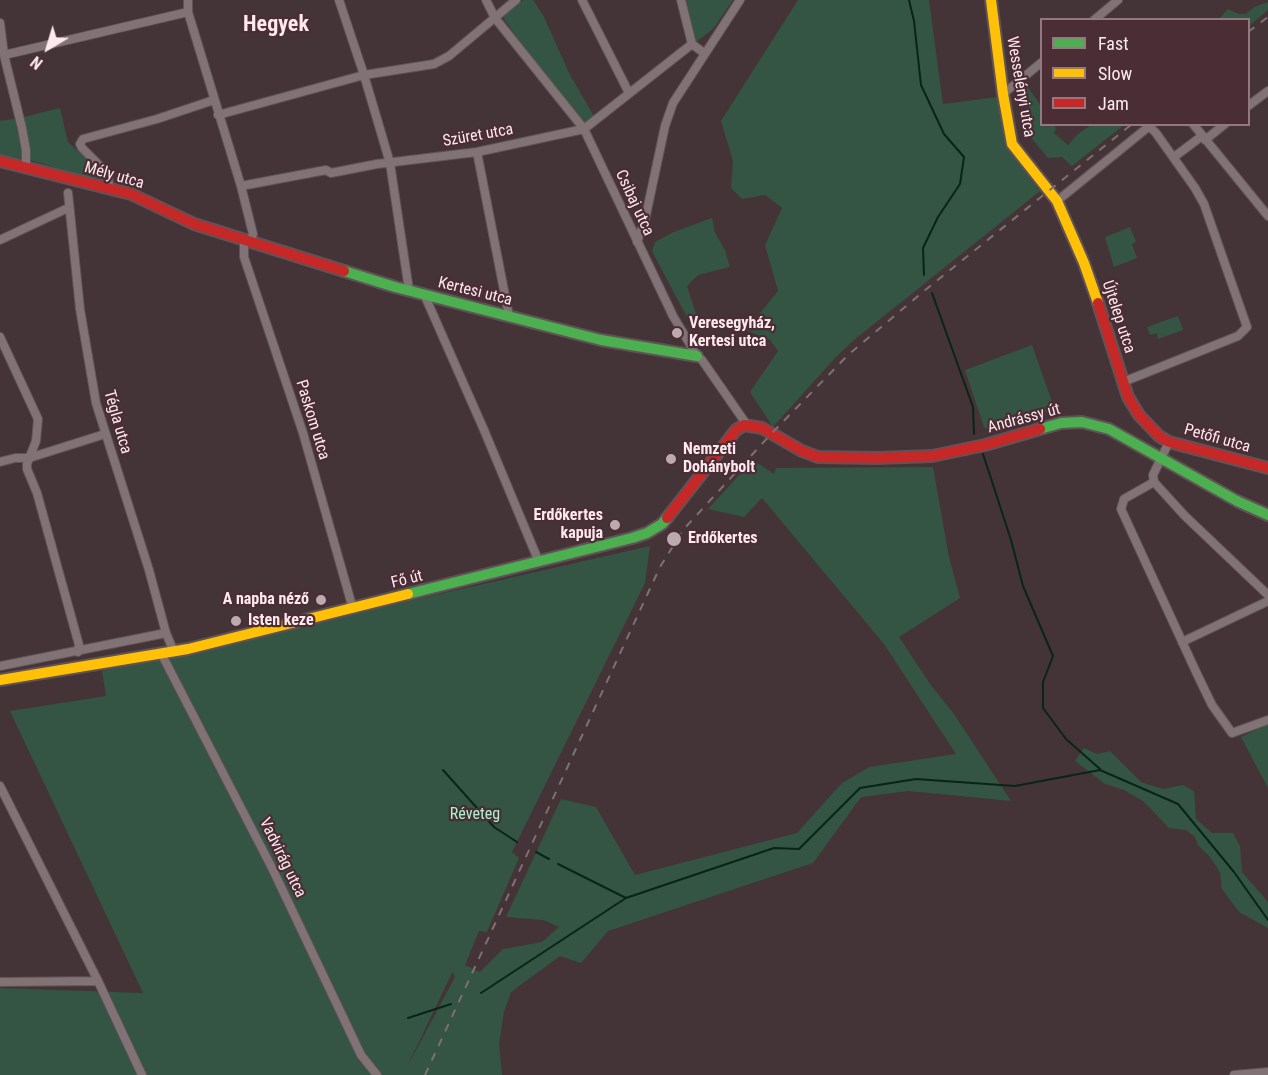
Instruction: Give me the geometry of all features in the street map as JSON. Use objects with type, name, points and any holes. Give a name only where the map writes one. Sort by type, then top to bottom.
[{"type":"main road","name":"Wesselényi utca","points":[[991,0],[1012,144],[1057,201]]},
{"type":"main road","name":"Mély utca","points":[[0,161],[131,194],[194,224],[247,241]]},
{"type":"main road","name":"Újtelep utca","points":[[1057,201],[1084,263],[1128,397],[1139,414],[1164,439]]},
{"type":"main road","name":"Kertesi utca","points":[[247,241],[409,290],[601,340],[697,356]]},
{"type":"main road","name":"Andrássy út","points":[[747,425],[762,428],[818,457],[902,457],[932,456],[984,445],[1061,423],[1082,422],[1109,429],[1237,501],[1268,515]]},
{"type":"main road","name":"Fő út","points":[[0,680],[174,652],[618,543],[658,528],[736,430],[747,425]]},
{"type":"main road","name":"Petőfi utca","points":[[1164,439],[1268,468]]},
{"type":"street","name":"Paskom utca","points":[[188,0],[188,12],[241,186],[252,234],[247,241],[244,256],[303,433],[353,609]]},
{"type":"street","points":[[339,0],[390,163],[409,290]]},
{"type":"street","name":"Csibaj utca","points":[[486,0],[495,18],[584,129],[673,316],[697,356],[747,425]]},
{"type":"street","points":[[218,114],[364,75],[434,64],[449,56],[516,0]]},
{"type":"street","points":[[582,0],[629,93]]},
{"type":"street","points":[[681,0],[692,44],[705,53]]},
{"type":"street","points":[[637,242],[645,220],[665,126],[673,103],[740,0]]},
{"type":"street","points":[[1096,18],[1118,0]]},
{"type":"street","points":[[4,55],[188,12]]},
{"type":"street","points":[[0,23],[4,55],[26,150],[26,168]]},
{"type":"street","name":"Szüret utca","points":[[241,186],[326,170],[331,173],[477,152],[584,129],[692,44]]},
{"type":"street","points":[[1003,94],[1040,63]]},
{"type":"street","points":[[1250,104],[1268,91]]},
{"type":"street","points":[[109,188],[108,174],[82,148],[80,144],[83,139],[157,119],[214,100]]},
{"type":"street","points":[[1194,126],[1268,216]]},
{"type":"street","points":[[1174,157],[1223,126]]},
{"type":"street","points":[[1057,201],[1141,131],[1151,128],[1174,157],[1204,204],[1247,327],[1238,336],[1123,382]]},
{"type":"street","points":[[477,152],[508,316]]},
{"type":"street","name":"Tégla utca","points":[[68,193],[87,362],[96,403],[149,570],[166,633],[174,652]]},
{"type":"street","points":[[0,240],[68,208]]},
{"type":"street","points":[[424,294],[539,561]]},
{"type":"street","points":[[0,337],[38,419],[36,441],[27,469],[37,494],[73,622],[79,645],[78,652]]},
{"type":"street","points":[[0,462],[29,458],[105,434]]},
{"type":"street","points":[[1164,439],[1153,475],[1154,482],[1185,516],[1268,595]]},
{"type":"street","points":[[1154,482],[1124,499],[1121,509],[1212,705],[1232,732],[1268,720]]},
{"type":"street","points":[[1182,642],[1268,601]]},
{"type":"street","points":[[0,666],[166,633]]},
{"type":"street","name":"Vadvirág utca","points":[[161,653],[272,868],[361,1055],[377,1075]]},
{"type":"street","points":[[0,786],[98,981],[142,1075]]},
{"type":"street","points":[[0,982],[98,981]]},
{"type":"street","points":[[1234,1075],[1268,1072]]},
{"type":"green space","points":[[523,0],[533,0],[544,17],[570,75],[595,118],[584,124],[532,59],[502,16]]},
{"type":"green space","points":[[686,0],[733,0],[713,29],[696,42]]},
{"type":"green space","points":[[798,0],[929,0],[943,104],[997,97],[1007,147],[1040,191],[854,340],[773,427],[750,392],[778,351],[770,340],[746,330],[778,291],[765,245],[782,208],[765,195],[742,199],[731,188],[733,161],[721,121]]},
{"type":"green space","points":[[1268,2],[1268,10],[1250,25],[1250,18],[1220,18],[1228,9],[1238,14],[1246,14],[1254,7]]},
{"type":"green space","points":[[1025,83],[1040,105],[1040,126],[1055,126],[1054,133],[1068,145],[1090,126],[1123,126],[1072,166],[1062,157],[1048,158],[1029,135],[1033,123],[1028,105],[1018,88]]},
{"type":"green space","points":[[60,108],[68,142],[104,175],[102,182],[30,160],[0,155],[0,121]]},
{"type":"green space","points":[[712,218],[715,233],[725,250],[730,267],[698,275],[687,286],[698,320],[691,325],[652,251],[655,242],[674,232]]},
{"type":"green space","points":[[1130,227],[1136,242],[1132,244],[1137,258],[1114,267],[1105,237]]},
{"type":"green space","points":[[1178,316],[1183,330],[1158,339],[1157,333],[1150,335],[1147,327]]},
{"type":"green space","points":[[1032,345],[1055,410],[987,429],[984,427],[965,370]]},
{"type":"green space","name":"Réveteg","points":[[753,460],[774,474],[776,468],[933,467],[949,557],[960,598],[899,637],[930,684],[954,714],[1011,801],[909,791],[861,797],[813,863],[608,931],[581,963],[560,956],[511,992],[504,1012],[499,1044],[502,1075],[0,1075],[0,988],[143,993],[10,711],[106,696],[102,671],[650,546],[645,583],[512,852],[519,858],[487,932],[479,931],[465,965],[480,972],[503,949],[542,942],[559,927],[543,920],[506,917],[561,799],[596,807],[635,875],[797,833],[842,783],[869,767],[956,754],[884,644],[762,498],[744,517],[708,509]],"holes":[[[453,972],[455,977],[406,1069]]]},
{"type":"green space","points":[[1268,724],[1268,788],[1241,737]]},
{"type":"green space","points":[[1084,748],[1097,754],[1110,751],[1141,782],[1163,789],[1183,785],[1194,791],[1196,819],[1212,833],[1233,833],[1240,846],[1242,872],[1268,902],[1268,928],[1239,912],[1222,889],[1220,872],[1198,845],[1195,837],[1186,830],[1169,828],[1143,801],[1124,790],[1105,784],[1075,761]]},
{"type":"waterway","points":[[909,0],[914,21],[921,85],[944,134],[964,157],[960,184],[938,217],[923,248],[924,275]]},
{"type":"waterway","points":[[932,293],[973,407],[974,434]]},
{"type":"waterway","points":[[983,454],[1011,540],[1023,586],[1053,656],[1043,682],[1043,708],[1066,739],[1100,769]]},
{"type":"waterway","points":[[443,770],[494,827],[517,842]]},
{"type":"waterway","points":[[558,864],[626,898],[774,848],[799,849],[860,788],[916,779],[1015,786],[1100,770],[1178,804],[1234,872],[1268,920]]},
{"type":"waterway","points":[[536,852],[549,859]]},
{"type":"waterway","points":[[481,993],[626,898]]},
{"type":"waterway","points":[[408,1018],[451,1004]]},
{"type":"railway","points":[[1250,30],[1268,17]]},
{"type":"railway","points":[[425,1075],[660,567],[683,530],[771,434],[848,355],[1130,126]]},
{"type":"traffic: fast","points":[[344,271],[395,287],[601,340],[697,356]]},
{"type":"traffic: fast","points":[[1040,429],[1061,423],[1082,422],[1109,429],[1237,501],[1268,515]]},
{"type":"traffic: fast","points":[[408,594],[632,538],[647,533],[667,518]]},
{"type":"traffic: slow","points":[[991,0],[1012,144],[1057,201],[1084,263],[1098,303]]},
{"type":"traffic: slow","points":[[0,680],[188,649],[408,594]]},
{"type":"traffic: jam","points":[[0,161],[131,194],[194,224],[344,271]]},
{"type":"traffic: jam","points":[[1098,303],[1128,397],[1139,415],[1159,436],[1169,442],[1268,468]]},
{"type":"traffic: jam","points":[[667,518],[736,430],[744,425],[762,428],[802,451],[818,457],[878,458],[932,456],[985,445],[1040,429]]},
{"type":"place","name":"Veresegyház, Kertesi utca","points":[[677,333]]},
{"type":"place","name":"Nemzeti Dohánybolt","points":[[671,459]]},
{"type":"place","name":"Erdőkertes kapuja","points":[[615,525]]},
{"type":"place","name":"Erdőkertes","points":[[674,539]]},
{"type":"place","name":"A napba néző","points":[[321,600]]},
{"type":"place","name":"Isten keze","points":[[236,621]]},
{"type":"district","name":"Hegyek","points":[[276,25]]}]
